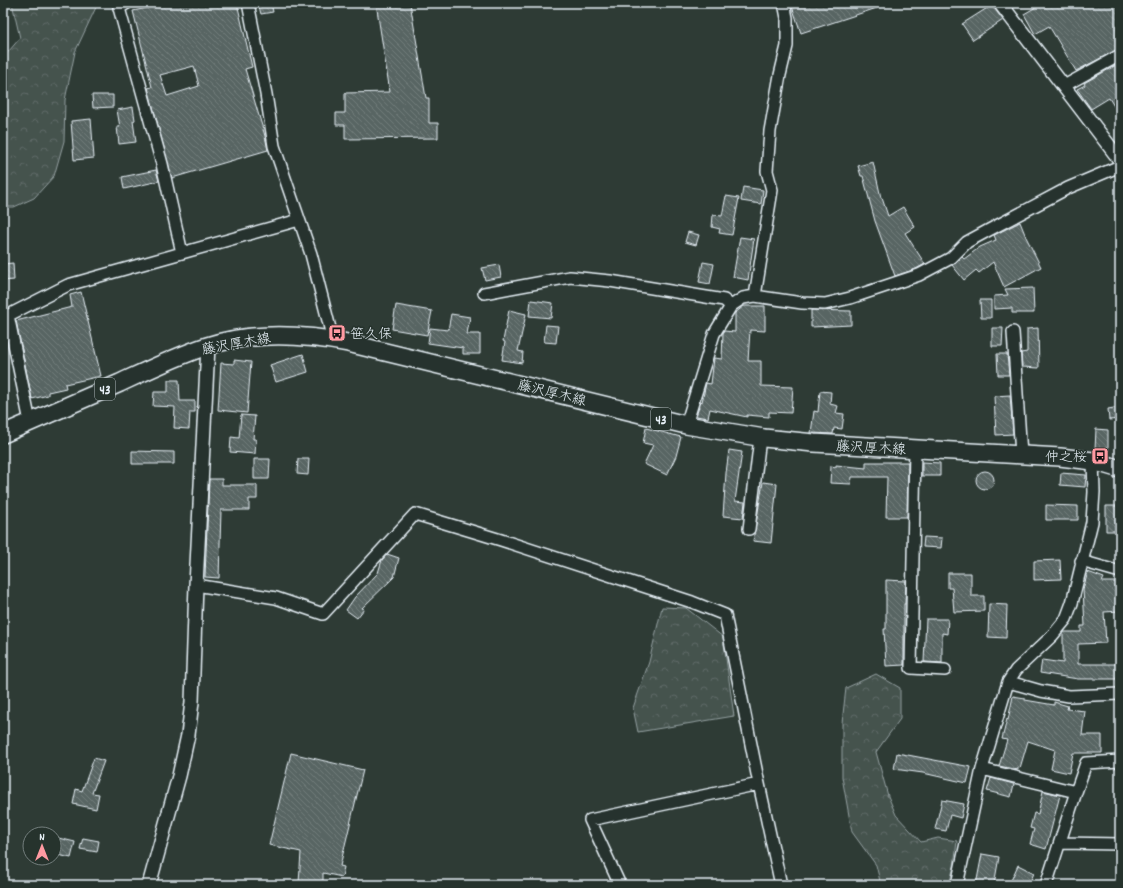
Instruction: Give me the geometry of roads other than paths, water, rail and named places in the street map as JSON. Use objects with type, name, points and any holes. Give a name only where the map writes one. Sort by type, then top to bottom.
[{"type":"main road","name":"藤沢厚木線","points":[[3,434],[173,359],[208,346],[238,340],[274,336],[333,340],[686,425],[760,438],[814,443],[1060,457],[1093,461],[1120,469]]},
{"type":"street","points":[[127,3],[119,8],[162,164],[182,253]]},
{"type":"street","points":[[248,3],[266,94],[274,146],[311,254],[333,340]]},
{"type":"street","points":[[755,296],[772,190],[767,171],[770,131],[787,46],[787,18],[784,3]]},
{"type":"street","points":[[1000,3],[1120,160]]},
{"type":"street","points":[[1064,86],[1120,55]]},
{"type":"street","points":[[686,425],[714,334],[731,306],[743,298],[755,296],[802,303],[825,304],[850,298],[919,275],[951,258],[967,242],[1002,223],[1068,188],[1120,166]]},
{"type":"street","points":[[30,422],[6,317],[68,285],[299,220]]},
{"type":"street","points":[[484,293],[570,277],[610,281],[724,300],[731,306]]},
{"type":"street","points":[[1013,332],[1021,455]]},
{"type":"street","points":[[149,885],[179,776],[188,734],[192,702],[196,585],[208,346]]},
{"type":"street","points":[[750,529],[760,438]]},
{"type":"street","points":[[915,449],[911,668],[945,670]]},
{"type":"street","points":[[957,885],[982,769],[1004,694],[1016,670],[1052,636],[1066,618],[1072,603],[1081,561],[1092,522],[1094,492],[1093,461]]},
{"type":"street","points":[[196,585],[276,598],[322,614],[415,514],[501,540],[692,602],[725,615],[781,885]]},
{"type":"street","points":[[1081,561],[1120,572]]},
{"type":"street","points":[[1009,682],[1041,691],[1069,696],[1120,694]]},
{"type":"street","points":[[1046,885],[1086,763],[1120,761]]},
{"type":"street","points":[[982,769],[1076,792]]},
{"type":"street","points":[[620,885],[590,820],[759,784]]},
{"type":"street","points":[[1060,843],[1120,844]]},
{"type":"place","name":"笹久保","points":[[337,333]]},
{"type":"place","name":"仲之桜","points":[[1100,456]]}]
